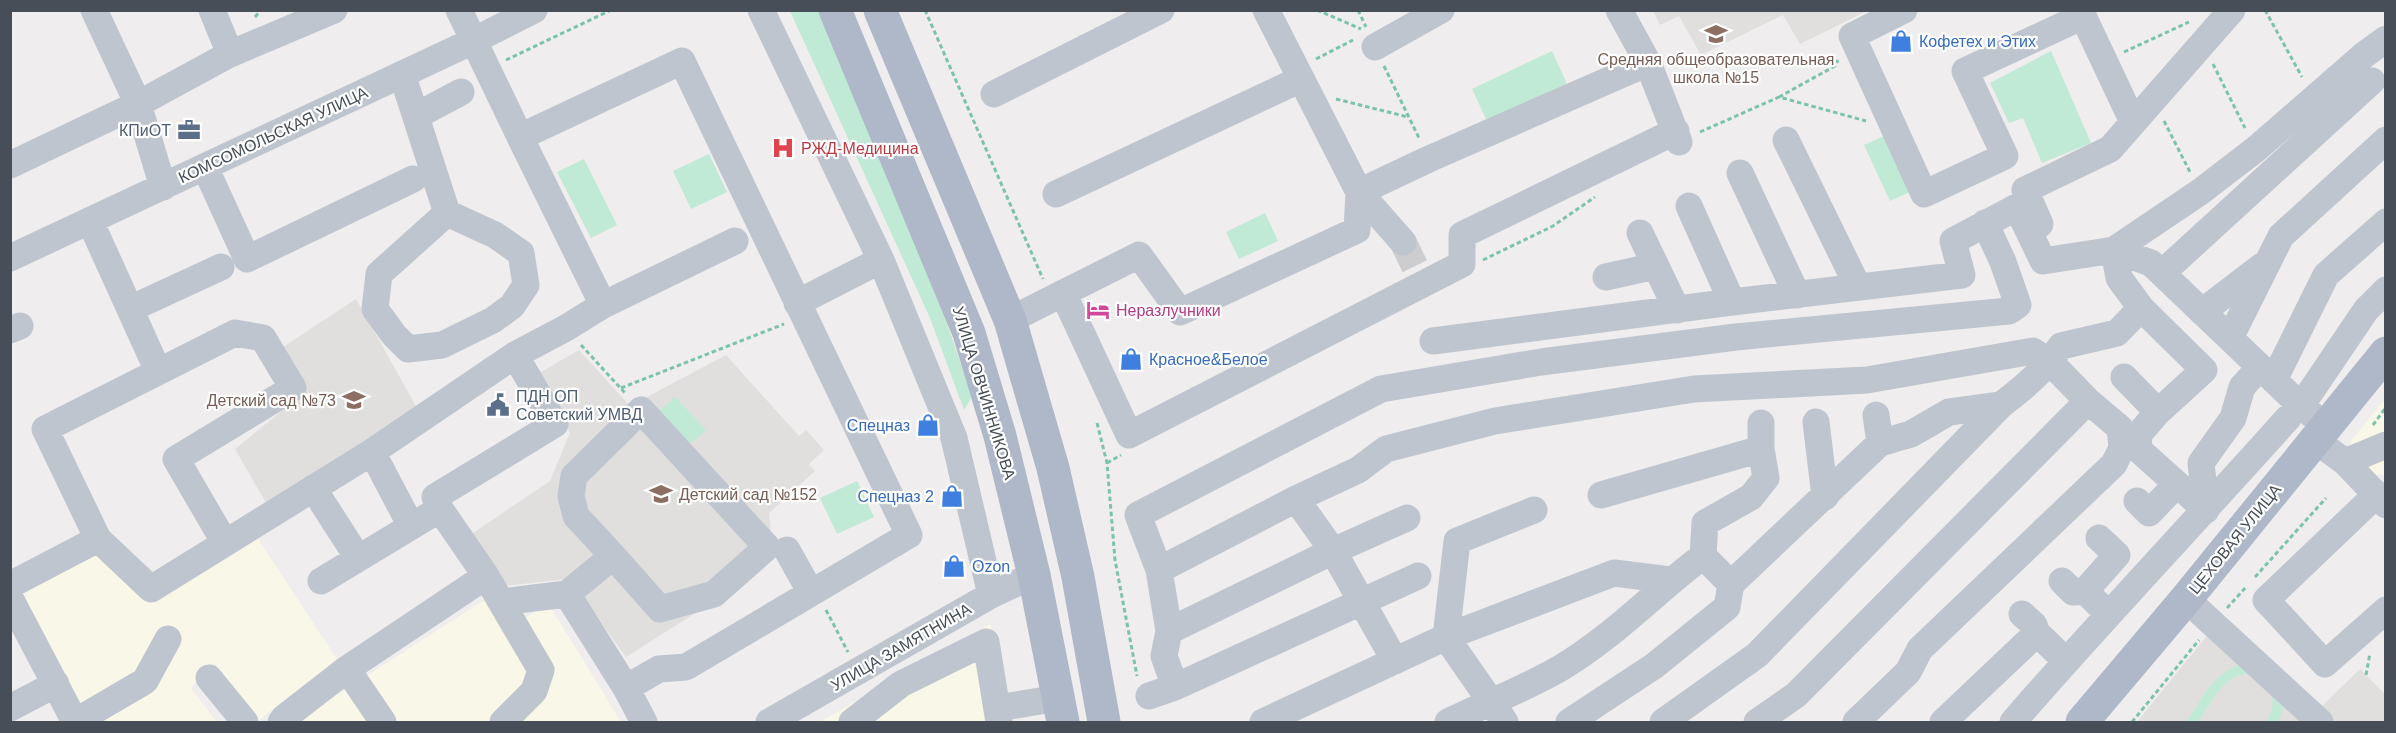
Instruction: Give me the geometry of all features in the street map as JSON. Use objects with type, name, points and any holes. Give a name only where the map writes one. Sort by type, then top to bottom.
[{"type":"main road","name":"УЛИЦА ОВЧИННИКОВА","points":[[835,10],[969,333],[1000,436],[1034,575],[1060,710]]},
{"type":"main road","points":[[880,10],[1010,320],[1056,479],[1078,577],[1104,723]]},
{"type":"main road","name":"ЦЕХОВАЯ УЛИЦА","points":[[2082,723],[2186,599],[2385,352]]},
{"type":"street","points":[[93,10],[138,104],[163,187]]},
{"type":"street","points":[[212,10],[230,54]]},
{"type":"street","points":[[10,165],[138,104],[230,54],[334,10]]},
{"type":"street","points":[[459,10],[603,305]]},
{"type":"street","name":"КОМСОМОЛЬСКАЯ УЛИЦА","points":[[10,258],[473,41],[534,10]]},
{"type":"street","points":[[761,10],[881,260],[954,438],[991,595]]},
{"type":"street","points":[[994,94],[1161,10]]},
{"type":"street","points":[[1266,10],[1359,192],[1403,242]]},
{"type":"street","points":[[1372,40],[1441,10]]},
{"type":"street","points":[[1058,296],[1129,435],[1422,281],[1462,264],[1462,235],[1678,136],[1648,63],[1619,10]]},
{"type":"street","points":[[1904,10],[1852,36],[1924,195],[2005,156],[1965,71],[2083,16],[2133,122]]},
{"type":"street","points":[[2056,258],[2025,190],[2110,149],[2152,98],[2201,31],[2232,10]]},
{"type":"street","points":[[1433,341],[1962,275],[1953,241],[2017,207],[2043,261],[2114,250],[2200,192],[2256,149],[2385,39]]},
{"type":"street","points":[[520,137],[682,61],[909,535],[686,667],[659,669],[626,688]]},
{"type":"street","points":[[1359,192],[1648,63]]},
{"type":"street","points":[[402,74],[447,213],[495,235],[521,253],[526,285],[512,306],[493,320],[442,345],[408,349],[394,335],[375,309],[379,274],[447,213]]},
{"type":"street","points":[[1056,194],[1302,80]]},
{"type":"street","points":[[2162,273],[2372,81]]},
{"type":"street","points":[[416,117],[461,92]]},
{"type":"street","points":[[1786,140],[1858,287]]},
{"type":"street","points":[[2230,338],[2281,236],[2385,140]]},
{"type":"street","points":[[205,167],[247,259],[413,179]]},
{"type":"street","points":[[1740,173],[1797,295]]},
{"type":"street","points":[[1010,320],[1139,255],[1180,312],[1357,230],[1359,192]]},
{"type":"street","points":[[1689,206],[1732,302]]},
{"type":"street","points":[[90,221],[158,371]]},
{"type":"street","points":[[2206,510],[2201,463],[2233,418],[2242,387],[2267,374],[2326,275],[2385,222]]},
{"type":"street","points":[[1175,687],[1164,656],[1169,631],[1160,570],[1138,515],[1381,389],[1541,362],[1736,337],[2009,311],[2018,305],[2003,262],[1985,223]]},
{"type":"street","points":[[1640,233],[1677,310]]},
{"type":"street","points":[[225,543],[177,459],[293,388],[263,338],[235,333],[45,429],[98,539],[151,589],[372,452],[515,355],[603,305],[735,241]]},
{"type":"street","points":[[2114,250],[2151,263],[2162,273],[2267,374],[2294,412],[2320,433],[2381,500],[2266,600],[2325,664],[2385,610]]},
{"type":"street","points":[[2114,250],[2119,279],[2140,308],[2204,370],[2158,412],[2138,435],[2139,450],[2206,510]]},
{"type":"street","points":[[800,310],[881,260]]},
{"type":"street","points":[[2202,312],[2268,262]]},
{"type":"street","points":[[1606,277],[1655,266]]},
{"type":"street","points":[[130,309],[221,267]]},
{"type":"street","points":[[2013,723],[2108,614],[2294,412],[2366,310],[2385,290]]},
{"type":"street","points":[[1663,723],[1757,655],[2001,405],[2050,362],[2061,346],[2117,333],[2140,308]]},
{"type":"street","points":[[1160,570],[1296,499],[1358,470],[1386,449],[1495,421],[1694,389],[1867,380],[2033,351],[2050,362],[2088,401],[2120,428],[2122,448],[2114,464],[1920,649],[1908,672],[1856,723]]},
{"type":"street","points":[[502,723],[534,691],[541,670],[486,576],[440,509],[435,497],[555,424],[515,355]]},
{"type":"street","points":[[2124,377],[2158,412]]},
{"type":"street","points":[[1758,723],[1796,695],[2088,401]]},
{"type":"street","points":[[1569,723],[1654,666],[1727,607],[1731,584],[1880,443],[1911,434],[1949,412],[2001,405]]},
{"type":"street","points":[[641,410],[767,547],[714,594],[660,609],[613,556],[576,516],[571,496],[574,476],[641,410]]},
{"type":"street","points":[[1876,416],[1880,443]]},
{"type":"street","points":[[1816,422],[1825,497]]},
{"type":"street","points":[[1601,495],[1761,436],[1766,478],[1751,497],[1705,523],[1703,556],[1731,584]]},
{"type":"street","points":[[2345,462],[2385,445]]},
{"type":"street","points":[[372,452],[411,525]]},
{"type":"street","points":[[2137,501],[2149,513],[2177,484]]},
{"type":"street","points":[[313,489],[358,558]]},
{"type":"street","points":[[1296,499],[1334,551],[1395,662]]},
{"type":"street","points":[[321,581],[440,509]]},
{"type":"street","points":[[1498,712],[1446,637],[1457,541],[1534,510]]},
{"type":"street","points":[[1169,631],[1407,518]]},
{"type":"street","points":[[2099,538],[2117,555],[2074,586],[2108,614]]},
{"type":"street","points":[[98,539],[13,581],[56,684],[75,722],[146,681],[168,639]]},
{"type":"street","points":[[787,550],[813,591]]},
{"type":"street","points":[[501,602],[567,594],[613,556]]},
{"type":"street","points":[[1448,723],[1498,712],[1618,627],[1670,580],[1703,556]]},
{"type":"street","points":[[1263,723],[1446,637],[1614,573],[1670,580]]},
{"type":"street","name":"УЛИЦА ЗАМЯТНИНА","points":[[772,722],[991,595],[1034,575]]},
{"type":"street","points":[[281,723],[284,718],[347,669],[486,576]]},
{"type":"street","points":[[1143,686],[1175,687],[1418,576]]},
{"type":"street","points":[[567,594],[626,688],[644,723]]},
{"type":"street","points":[[2186,599],[2320,723]]},
{"type":"street","points":[[1943,723],[2029,624],[2066,661]]},
{"type":"street","points":[[852,723],[902,684],[986,642],[999,715],[1060,710]]},
{"type":"street","points":[[347,669],[383,723]]},
{"type":"street","points":[[209,678],[245,723]]},
{"type":"street","points":[[10,708],[56,684]]},
{"type":"path","points":[[486,69],[611,10]]},
{"type":"path","points":[[925,10],[1058,296]]},
{"type":"path","points":[[1317,10],[1372,40]]},
{"type":"path","points":[[1358,10],[1429,159]]},
{"type":"path","points":[[2265,10],[2302,77]]},
{"type":"path","points":[[2123,53],[2201,31],[2256,149]]},
{"type":"path","points":[[1678,136],[1779,97],[1834,66],[1852,36]]},
{"type":"path","points":[[1302,80],[1372,40]]},
{"type":"path","points":[[1302,80],[1408,117]]},
{"type":"path","points":[[1779,97],[1894,129]]},
{"type":"path","points":[[2152,98],[2200,192]]},
{"type":"path","points":[[1474,265],[1553,226],[1601,194]]},
{"type":"path","points":[[621,388],[800,310]]},
{"type":"path","points":[[566,328],[641,410]]},
{"type":"path","points":[[1096,419],[1107,463],[1116,560],[1143,686]]},
{"type":"path","points":[[1107,463],[1127,452]]},
{"type":"path","points":[[813,591],[858,671]]},
{"type":"shaded area","name":"Средняя общеобразовательная школа №15","points":[[1653,11],[1867,11],[1800,44],[1783,15],[1701,55],[1679,16],[1660,25]]},
{"type":"shaded area","name":"Детский сад №73","points":[[356,299],[417,408],[266,503],[235,449],[305,392],[280,349]]},
{"type":"shaded area","name":"Детский сад №152","points":[[579,350],[630,406],[726,355],[799,436],[806,430],[824,450],[809,464],[815,471],[769,513],[773,557],[724,595],[626,657],[569,579],[503,586],[473,533],[550,481],[570,433],[539,373]]},
{"type":"shaded area","points":[[2385,399],[2385,475],[2373,474],[2350,442]]},
{"type":"shaded area","points":[[258,539],[337,659],[258,721],[214,663],[191,688],[217,722],[91,722],[23,594],[100,552],[155,603]]},
{"type":"shaded area","points":[[489,597],[508,630],[548,603],[621,722],[295,722]]},
{"type":"shaded area","points":[[2230,621],[2321,707],[2360,669],[2385,694],[2385,722],[2137,722],[2214,627],[2219,623]]},
{"type":"shaded area","points":[[990,624],[1009,722],[820,722]]},
{"type":"green space","points":[[790,11],[819,11],[934,285],[972,397],[964,410],[930,318]]},
{"type":"green space","points":[[1552,51],[1567,84],[1487,121],[1472,89]]},
{"type":"green space","points":[[2051,51],[2091,143],[2042,163],[2023,118],[2009,123],[1990,83]]},
{"type":"green space","points":[[1886,135],[1912,191],[1890,201],[1864,145]]},
{"type":"green space","points":[[709,154],[727,192],[691,209],[673,171]]},
{"type":"green space","points":[[584,159],[617,225],[591,238],[557,172]]},
{"type":"green space","points":[[1265,213],[1278,241],[1239,259],[1226,232]]},
{"type":"green space","points":[[675,397],[706,430],[687,447],[657,413]]},
{"type":"green space","points":[[857,481],[874,517],[837,534],[820,498]]},
{"type":"green space","points":[[2245,664],[2265,671],[2279,684],[2284,702],[2278,722],[2266,722],[2273,702],[2267,685],[2261,678],[2243,674],[2223,686],[2198,722],[2186,722],[2217,678]]},
{"type":"tunnel","points":[[1403,242],[1421,279]]},
{"type":"place","name":"Средняя общеобразовательная школа №15","points":[[1716,34]]},
{"type":"place","name":"Кофетех и Этих","points":[[1901,41]]},
{"type":"place","name":"КПиОТ","points":[[189,130]]},
{"type":"place","name":"РЖД-Медицина","points":[[783,148]]},
{"type":"place","name":"Неразлучники","points":[[1098,310]]},
{"type":"place","name":"Красное&Белое","points":[[1131,359]]},
{"type":"place","name":"Детский сад №73","points":[[354,400]]},
{"type":"place","name":"ПДН ОП Советский УМВД","points":[[498,405]]},
{"type":"place","name":"Спецназ","points":[[928,425]]},
{"type":"place","name":"Детский сад №152","points":[[661,494]]},
{"type":"place","name":"Спецназ 2","points":[[952,496]]},
{"type":"place","name":"Ozon","points":[[954,566]]}]
